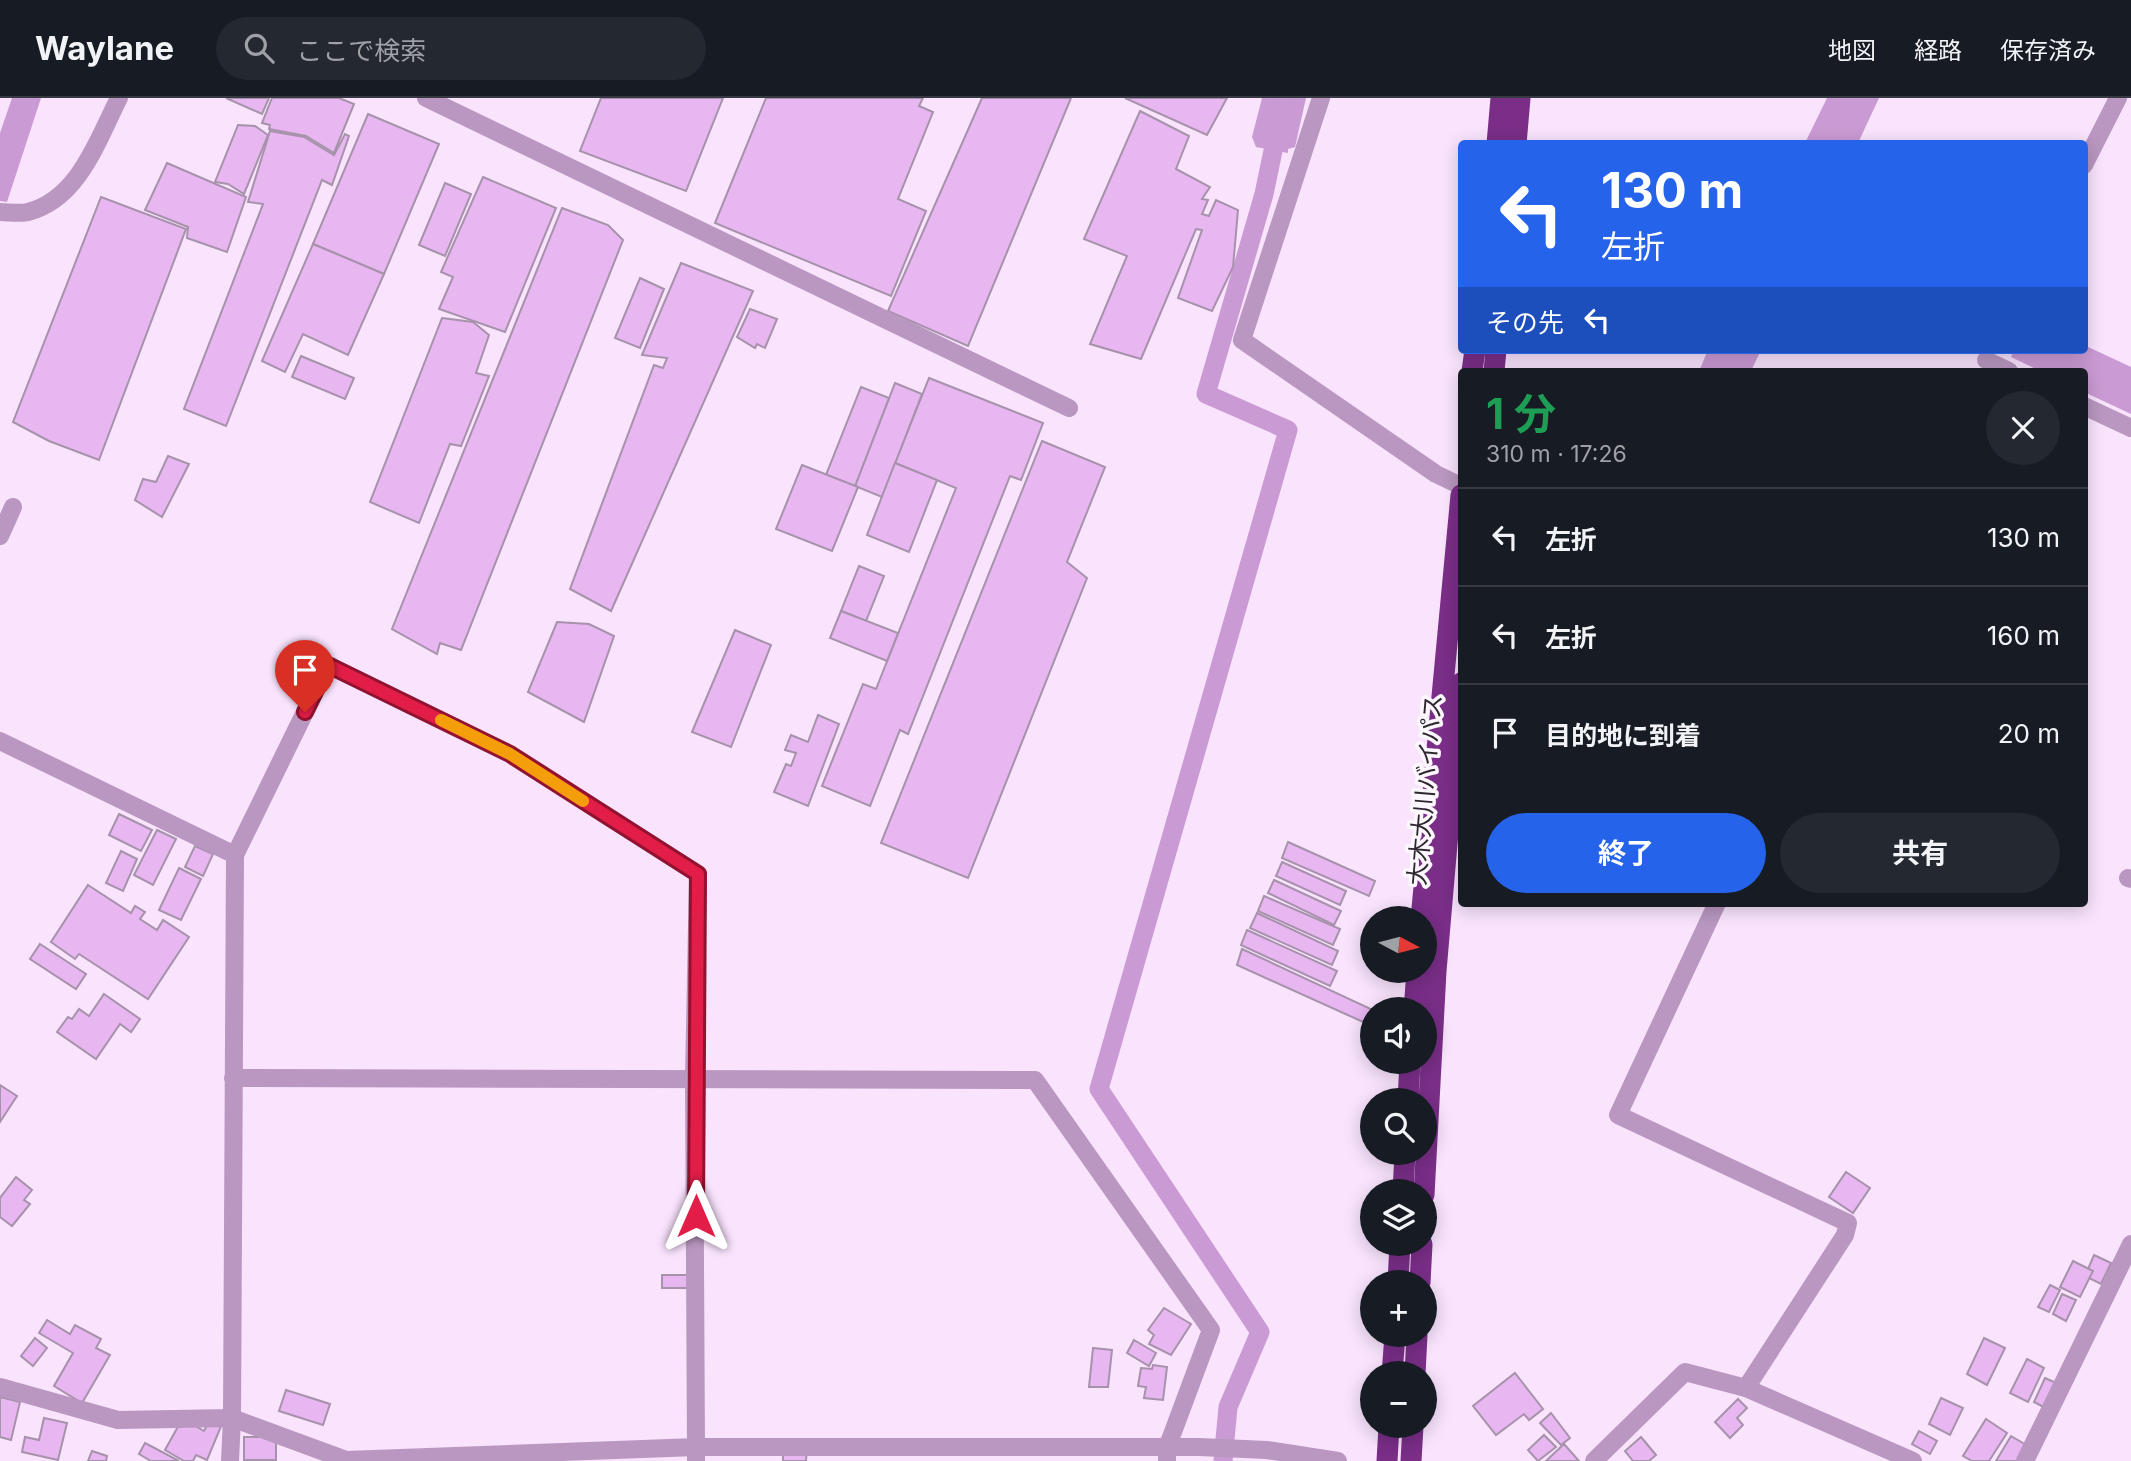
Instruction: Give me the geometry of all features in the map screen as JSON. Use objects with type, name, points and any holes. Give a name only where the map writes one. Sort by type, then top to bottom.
[{"type":"highway","points":[[1497,140],[1501,98]]},
{"type":"highway","points":[[1516,140],[1520,98]]},
{"type":"highway","name":"大木大川バイパス","points":[[1422,906],[1458,533]]},
{"type":"highway","name":"大木大川バイパス","points":[[1425,1179],[1436,971],[1458,718]]},
{"type":"highway","points":[[1387,1461],[1389,1438]]},
{"type":"highway","points":[[1411,1461],[1412,1438]]},
{"type":"street","points":[[0,212],[28,212],[53,198],[80,174],[119,98]]},
{"type":"street","points":[[426,98],[1069,408]]},
{"type":"street","points":[[1321,98],[1242,340],[1436,474],[1458,485]]},
{"type":"street","points":[[2088,157],[2118,98]]},
{"type":"street","points":[[1986,360],[2003,368]]},
{"type":"street","points":[[2088,408],[2131,428]]},
{"type":"street","points":[[0,536],[13,507]]},
{"type":"street","points":[[230,1461],[235,855],[328,665],[510,754],[698,874],[694,1079],[696,1454]]},
{"type":"street","points":[[0,741],[235,855]]},
{"type":"street","points":[[1715,907],[1618,1115],[1848,1223],[1845,1235],[1746,1388]]},
{"type":"street","points":[[233,1077],[1035,1080],[1211,1330],[1167,1454]]},
{"type":"street","points":[[2025,1461],[2131,1244]]},
{"type":"street","points":[[1594,1461],[1685,1372],[1746,1388],[1913,1461]]},
{"type":"street","points":[[0,1387],[118,1420],[232,1418],[346,1460],[696,1454],[1167,1454],[1199,1447],[1267,1450],[1338,1461]]},
{"type":"shaded area","points":[[12,98],[41,98],[7,202],[0,201],[0,133]]},
{"type":"shaded area","points":[[1262,98],[1306,98],[1295,147],[1288,149],[1288,153],[1256,147],[1252,137]]},
{"type":"shaded area","points":[[1827,98],[1879,98],[1859,140],[1806,140]]},
{"type":"shaded area","points":[[2088,347],[2131,367],[2131,414],[2088,394],[2088,368],[2034,368],[2011,357],[2012,354],[2088,354]]},
{"type":"shaded area","points":[[1706,354],[1759,354],[1752,368],[1700,368]]},
{"type":"building","points":[[226,98],[269,98],[262,114]]},
{"type":"building","points":[[272,98],[339,98],[354,104],[334,153],[306,136],[269,129],[270,125],[262,123]]},
{"type":"building","points":[[601,98],[723,98],[686,191],[580,151]]},
{"type":"building","points":[[766,98],[923,98],[919,106],[933,112],[898,199],[926,211],[891,296],[715,223]]},
{"type":"building","points":[[982,98],[1071,98],[968,346],[888,311]]},
{"type":"building","points":[[1125,98],[1227,98],[1207,135]]},
{"type":"building","points":[[1140,111],[1189,136],[1176,169],[1210,187],[1202,199],[1208,200],[1202,214],[1209,216],[1216,200],[1238,210],[1233,267],[1212,311],[1178,298],[1202,230],[1196,229],[1141,359],[1090,344],[1127,256],[1084,239]]},
{"type":"building","points":[[368,114],[439,144],[384,274],[313,244]]},
{"type":"building","points":[[238,125],[255,126],[268,135],[244,194],[228,184],[215,182]]},
{"type":"building","points":[[270,131],[304,137],[334,155],[345,134],[349,136],[332,185],[322,180],[226,426],[184,409],[263,204],[248,202]]},
{"type":"building","points":[[167,163],[246,197],[227,252],[187,238],[188,227],[145,210]]},
{"type":"building","points":[[483,177],[556,208],[505,332],[439,309],[453,277],[441,272]]},
{"type":"building","points":[[445,183],[471,194],[445,256],[419,245]]},
{"type":"building","points":[[101,197],[186,229],[99,460],[49,441],[13,422]]},
{"type":"building","points":[[562,208],[608,225],[623,240],[461,650],[440,643],[437,654],[392,629]]},
{"type":"building","points":[[313,244],[384,274],[348,355],[303,334],[285,372],[262,361]]},
{"type":"building","points":[[681,263],[753,291],[611,611],[570,589],[654,365],[663,368],[667,358],[642,355]]},
{"type":"building","points":[[640,278],[664,289],[640,348],[615,338]]},
{"type":"building","points":[[750,309],[777,319],[765,348],[757,344],[755,348],[737,337]]},
{"type":"building","points":[[442,318],[473,322],[489,335],[476,373],[489,376],[461,446],[450,444],[419,523],[370,502]]},
{"type":"building","points":[[301,356],[354,378],[345,399],[292,377]]},
{"type":"building","points":[[929,378],[1043,423],[1021,480],[1010,476],[908,734],[900,730],[870,806],[822,786],[863,684],[876,689],[956,488],[895,463]]},
{"type":"building","points":[[895,383],[922,394],[882,497],[855,486]]},
{"type":"building","points":[[861,387],[889,398],[855,486],[826,475]]},
{"type":"building","points":[[1042,441],[1105,467],[1067,562],[1087,578],[968,878],[881,843]]},
{"type":"building","points":[[168,456],[189,464],[162,517],[135,500],[143,479],[156,482]]},
{"type":"building","points":[[895,463],[937,480],[909,552],[867,535]]},
{"type":"building","points":[[802,465],[858,487],[832,551],[776,529]]},
{"type":"building","points":[[859,566],[884,576],[866,621],[841,611]]},
{"type":"building","points":[[841,611],[898,633],[887,661],[830,638]]},
{"type":"building","points":[[557,622],[589,624],[614,636],[584,722],[528,692]]},
{"type":"building","points":[[735,630],[771,645],[731,747],[692,732]]},
{"type":"building","points":[[818,715],[839,724],[808,806],[774,792],[786,764],[791,766],[796,753],[785,750],[791,735],[808,742]]},
{"type":"building","points":[[119,814],[152,830],[141,851],[109,835]]},
{"type":"building","points":[[157,830],[176,839],[153,885],[134,875]]},
{"type":"building","points":[[1288,842],[1375,881],[1369,896],[1282,858]]},
{"type":"building","points":[[195,846],[213,854],[203,876],[185,867]]},
{"type":"building","points":[[121,851],[137,859],[123,891],[106,883]]},
{"type":"building","points":[[1282,862],[1346,891],[1340,905],[1276,876]]},
{"type":"building","points":[[179,868],[201,879],[181,920],[159,910]]},
{"type":"building","points":[[1274,880],[1341,911],[1334,925],[1268,893]]},
{"type":"building","points":[[88,885],[131,913],[135,906],[145,912],[140,919],[157,930],[163,920],[189,937],[148,999],[79,954],[75,959],[51,942]]},
{"type":"building","points":[[1264,896],[1340,929],[1333,945],[1258,911]]},
{"type":"building","points":[[1257,913],[1338,951],[1332,965],[1250,928]]},
{"type":"building","points":[[1247,930],[1337,971],[1330,986],[1241,945]]},
{"type":"building","points":[[40,944],[86,974],[76,989],[30,959]]},
{"type":"building","points":[[1242,949],[1360,1004],[1360,1021],[1237,965]]},
{"type":"building","points":[[104,994],[140,1019],[131,1032],[120,1024],[96,1059],[57,1032],[68,1017],[72,1019],[79,1009],[89,1016]]},
{"type":"building","points":[[0,1085],[17,1096],[0,1122]]},
{"type":"building","points":[[1846,1172],[1870,1188],[1853,1213],[1829,1197]]},
{"type":"building","points":[[16,1177],[32,1190],[24,1200],[30,1204],[12,1226],[0,1217],[0,1198]]},
{"type":"building","points":[[2094,1255],[2111,1263],[2101,1284],[2085,1276]]},
{"type":"building","points":[[2073,1261],[2093,1271],[2080,1297],[2060,1287]]},
{"type":"building","points":[[662,1275],[691,1275],[691,1288],[662,1288]]},
{"type":"building","points":[[2050,1285],[2060,1290],[2049,1312],[2038,1307]]},
{"type":"building","points":[[2062,1294],[2076,1300],[2066,1321],[2053,1314]]},
{"type":"building","points":[[1164,1308],[1191,1324],[1171,1355],[1149,1344],[1154,1335],[1148,1330]]},
{"type":"building","points":[[47,1320],[70,1334],[75,1325],[101,1339],[96,1348],[110,1355],[82,1403],[54,1386],[73,1353],[39,1333]]},
{"type":"building","points":[[35,1338],[47,1348],[33,1366],[21,1356]]},
{"type":"building","points":[[1984,1338],[2005,1348],[1987,1385],[1967,1374]]},
{"type":"building","points":[[1134,1340],[1156,1353],[1149,1366],[1127,1353]]},
{"type":"building","points":[[1093,1348],[1112,1350],[1108,1387],[1089,1387]]},
{"type":"building","points":[[2027,1359],[2044,1368],[2028,1402],[2010,1393]]},
{"type":"building","points":[[1153,1365],[1167,1367],[1163,1400],[1144,1398],[1146,1387],[1138,1386],[1141,1368],[1152,1369]]},
{"type":"building","points":[[1515,1373],[1543,1409],[1529,1420],[1524,1414],[1496,1435],[1473,1406]]},
{"type":"building","points":[[2045,1378],[2063,1386],[2051,1411],[2034,1402]]},
{"type":"building","points":[[286,1390],[330,1404],[323,1425],[279,1411]]},
{"type":"building","points":[[0,1397],[20,1402],[11,1440],[0,1437]]},
{"type":"building","points":[[1941,1398],[1963,1408],[1950,1435],[1929,1424]]},
{"type":"building","points":[[1738,1399],[1747,1408],[1737,1418],[1743,1425],[1730,1438],[1715,1422]]},
{"type":"building","points":[[1551,1413],[1570,1438],[1561,1445],[1540,1423]]},
{"type":"building","points":[[44,1418],[67,1423],[58,1460],[22,1452],[25,1437],[39,1440]]},
{"type":"building","points":[[211,1418],[222,1424],[207,1460],[196,1455],[193,1461],[184,1461],[165,1450],[180,1423],[188,1422],[204,1431]]},
{"type":"building","points":[[1986,1419],[2007,1433],[1989,1461],[1972,1461],[1963,1456]]},
{"type":"building","points":[[1919,1431],[1937,1441],[1930,1454],[1912,1444]]},
{"type":"building","points":[[1544,1435],[1556,1447],[1538,1461],[1528,1450]]},
{"type":"building","points":[[2011,1436],[2033,1449],[2026,1461],[1996,1461]]},
{"type":"building","points":[[244,1437],[276,1437],[276,1460],[244,1460]]},
{"type":"building","points":[[1641,1437],[1656,1455],[1649,1461],[1633,1461],[1625,1451]]},
{"type":"building","points":[[145,1443],[179,1461],[151,1461],[139,1454]]},
{"type":"building","points":[[1564,1444],[1579,1461],[1546,1461]]},
{"type":"building","points":[[807,1447],[806,1461],[783,1461],[783,1448]]},
{"type":"building","points":[[92,1451],[107,1456],[106,1461],[88,1461]]},
{"type":"waterway","points":[[1223,1461],[1228,1407],[1260,1332],[1099,1089],[1288,430],[1206,394],[1264,194],[1284,98]]},
{"type":"slow traffic","points":[[441,720],[510,754],[583,801]]},
{"type":"route","points":[[305,712],[328,665],[510,754],[698,874],[694,1079],[696,1216]]}]
